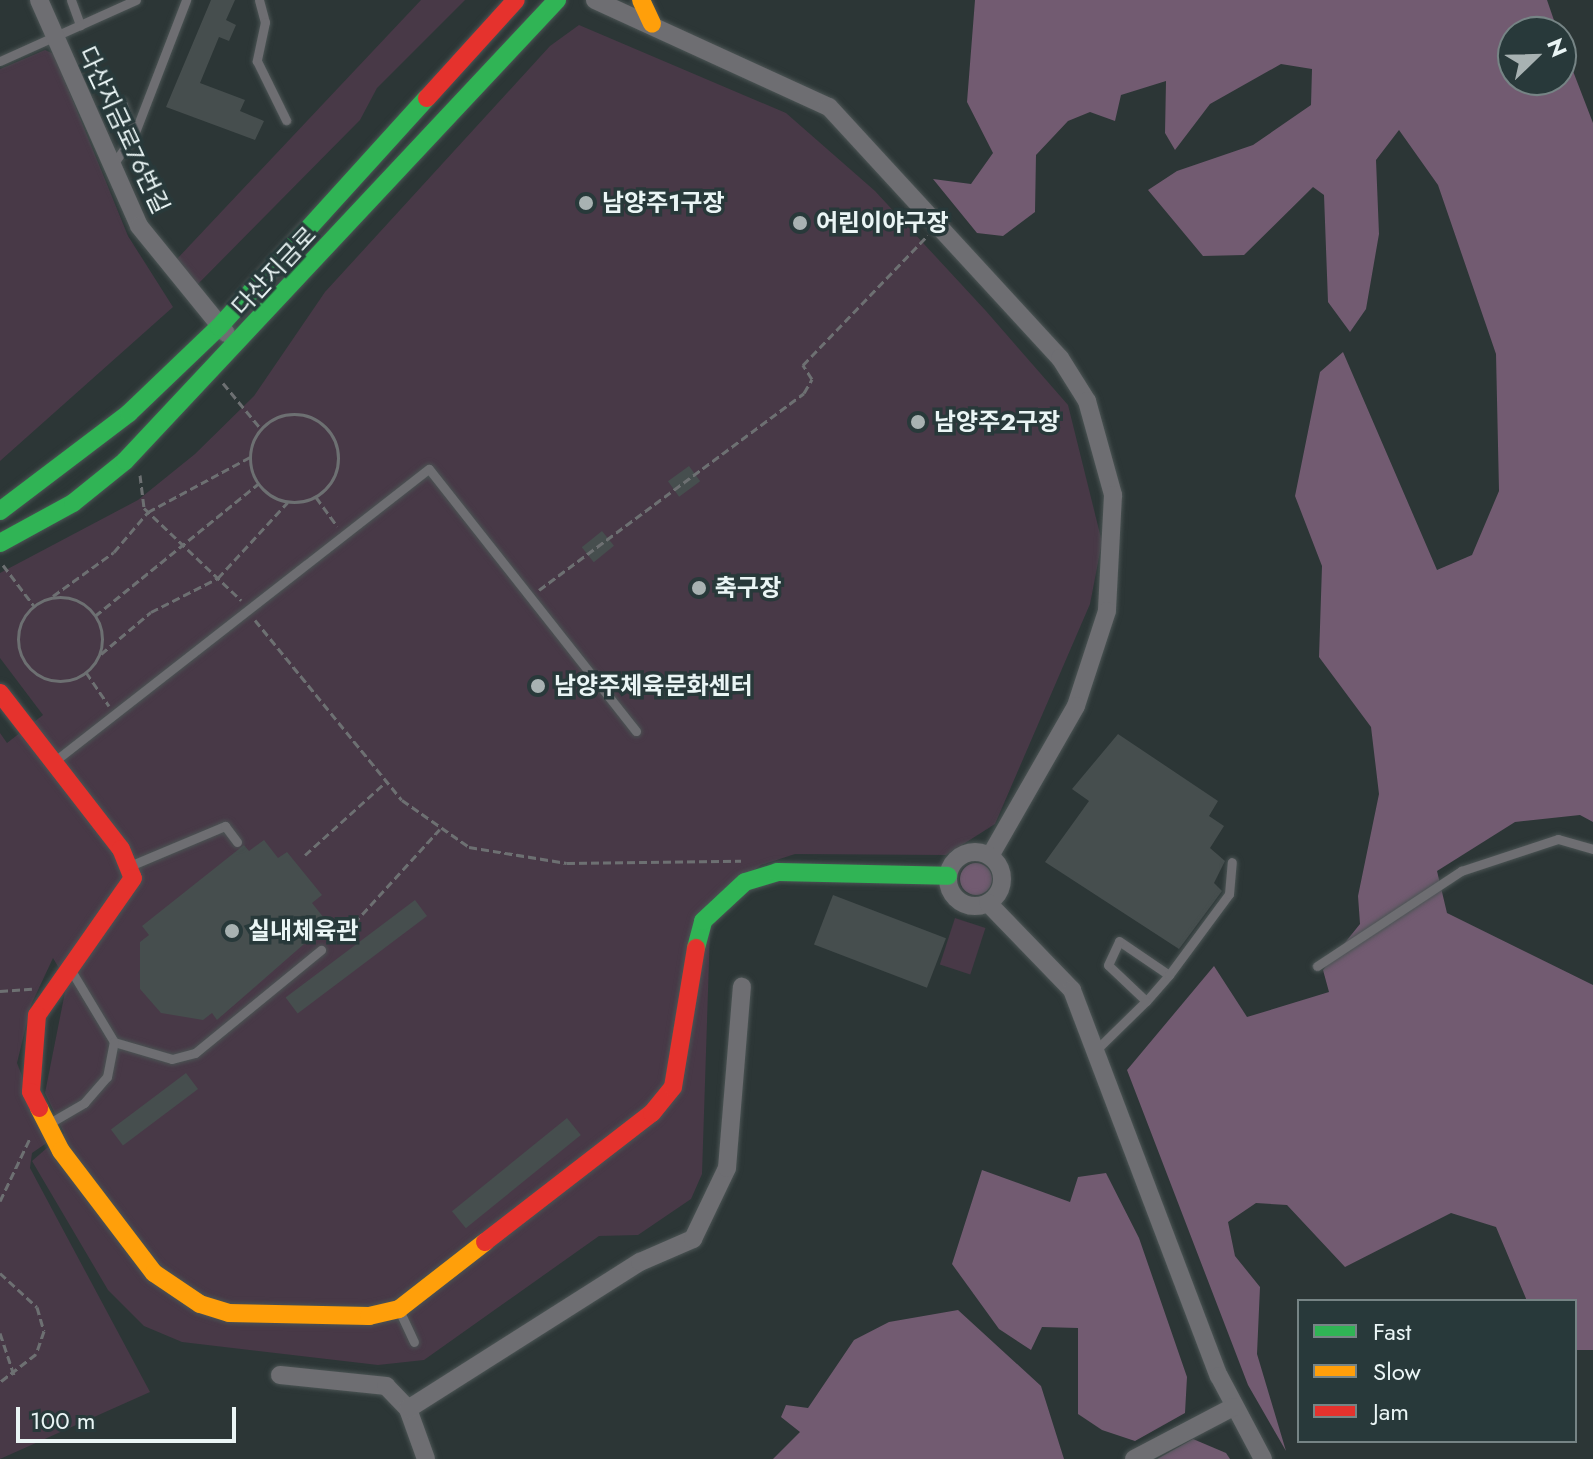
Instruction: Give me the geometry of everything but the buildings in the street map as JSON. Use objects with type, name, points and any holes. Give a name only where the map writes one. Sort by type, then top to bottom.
[{"type":"street","name":"다산지금로76번길","points":[[39,0],[139,226],[219,327],[240,344]]},
{"type":"street","name":"다산지금로","points":[[0,511],[129,413],[219,327],[516,0]]},
{"type":"street","name":"다산지금로","points":[[0,543],[73,503],[125,461],[240,344],[557,0]]},
{"type":"street","points":[[595,0],[829,107],[1060,358],[1087,401],[1113,495],[1107,611],[1076,706],[990,856]]},
{"type":"street","points":[[641,0],[652,24]]},
{"type":"street","points":[[0,693],[131,866],[130,891],[49,992],[28,1059],[31,1092],[46,1125],[154,1273],[200,1304],[298,1316],[399,1309],[659,1104],[682,1058],[688,975],[703,921],[754,879],[777,872],[948,876]]},
{"type":"street","points":[[948,876],[964,853],[990,856]]},
{"type":"street","points":[[988,903],[1002,881],[990,856]]},
{"type":"street","points":[[948,876],[961,903],[988,903],[1072,990],[1233,1407],[1263,1459]]},
{"type":"street","points":[[408,1409],[640,1262],[693,1239],[727,1168],[742,987]]},
{"type":"street","points":[[280,1375],[386,1386],[408,1409],[426,1459]]},
{"type":"street","points":[[1134,1459],[1233,1407]]},
{"type":"lane","points":[[71,0],[80,25]]},
{"type":"lane","points":[[0,61],[136,0]]},
{"type":"lane","points":[[112,166],[134,135],[186,0]]},
{"type":"lane","points":[[259,0],[265,22],[257,61],[286,120]]},
{"type":"lane","points":[[122,102],[134,135]]},
{"type":"lane","points":[[53,762],[429,469],[636,731]]},
{"type":"lane","points":[[131,866],[225,826],[237,842]]},
{"type":"lane","points":[[1317,966],[1461,871],[1558,839],[1593,849]]},
{"type":"lane","points":[[1095,1051],[1169,975],[1229,894],[1232,862]]},
{"type":"lane","points":[[1146,1001],[1108,965],[1119,941],[1169,975]]},
{"type":"lane","points":[[69,965],[88,1010],[114,1042],[141,1056],[195,1053],[321,950]]},
{"type":"lane","points":[[46,1125],[84,1103],[107,1077],[114,1042]]},
{"type":"lane","points":[[399,1309],[414,1342]]},
{"type":"path","points":[[529,597],[804,393],[812,379],[803,365],[835,324],[940,225]]},
{"type":"path","points":[[217,378],[261,429]]},
{"type":"path","points":[[250,457],[148,512],[114,552],[52,597],[34,606],[18,637],[26,663],[61,681],[86,672],[98,656],[151,612],[218,578],[288,502],[316,497],[338,461],[330,433],[292,414],[261,429],[250,457],[258,484],[288,502]]},
{"type":"path","points":[[139,471],[148,512],[179,546],[218,578],[387,781],[440,829],[507,859],[741,861],[754,879]]},
{"type":"path","points":[[95,616],[258,484]]},
{"type":"path","points":[[316,497],[342,535]]},
{"type":"path","points":[[3,565],[34,606]]},
{"type":"path","points":[[52,597],[80,601],[95,616],[102,635],[98,656]]},
{"type":"path","points":[[86,672],[113,713]]},
{"type":"path","points":[[305,855],[387,781]]},
{"type":"path","points":[[346,932],[440,829]]},
{"type":"path","points":[[0,991],[49,992]]},
{"type":"path","points":[[0,1201],[25,1142],[46,1125]]},
{"type":"path","points":[[0,1273],[31,1299],[44,1331],[36,1354],[14,1375],[0,1382]]},
{"type":"path","points":[[0,1333],[14,1375]]},
{"type":"shaded area","points":[[421,0],[465,0],[377,88],[360,120],[196,286],[176,260]]},
{"type":"shaded area","points":[[975,0],[1547,0],[1552,16],[1497,16],[1497,96],[1577,96],[1577,82],[1593,123],[1593,822],[1580,815],[1515,822],[1437,871],[1447,913],[1593,985],[1593,1350],[1577,1350],[1577,1299],[1526,1299],[1496,1227],[1451,1213],[1345,1267],[1287,1205],[1256,1203],[1228,1222],[1235,1256],[1260,1287],[1257,1354],[1286,1451],[1248,1385],[1127,1070],[1214,966],[1247,1017],[1329,992],[1323,970],[1360,924],[1358,896],[1379,794],[1371,727],[1319,657],[1322,566],[1295,496],[1320,372],[1343,352],[1437,570],[1472,555],[1499,491],[1496,354],[1438,185],[1399,130],[1376,160],[1379,234],[1366,309],[1350,332],[1328,302],[1324,195],[1313,187],[1244,255],[1203,256],[1148,190],[1177,171],[1253,145],[1311,105],[1312,69],[1281,64],[1210,104],[1175,150],[1165,133],[1166,81],[1121,95],[1115,121],[1090,112],[1068,121],[1036,155],[1035,212],[1003,236],[977,233],[933,179],[971,184],[993,153],[967,102]]},
{"type":"shaded area","name":"남양주체육문화센터","points":[[579,25],[786,113],[875,191],[986,311],[1068,405],[1102,542],[1090,604],[995,824],[946,855],[795,854],[761,865],[711,900],[702,1174],[691,1199],[638,1235],[599,1236],[424,1360],[378,1365],[182,1342],[144,1326],[108,1290],[32,1161],[64,1133],[45,1093],[67,982],[53,958],[31,1005],[17,1063],[48,1142],[32,1153],[30,1168],[150,1392],[0,1459],[0,733],[7,743],[43,715],[0,658],[0,573],[138,500],[195,454],[254,396],[325,292],[550,46]]},
{"type":"shaded area","points":[[45,50],[54,54],[128,236],[173,307],[0,461],[0,69]]},
{"type":"shaded area","points":[[976,863],[987,868],[992,879],[987,890],[976,895],[965,890],[960,879],[965,868]]},
{"type":"shaded area","points":[[955,918],[985,928],[970,974],[940,965]]},
{"type":"shaded area","points":[[982,1170],[1070,1202],[1078,1177],[1106,1173],[1139,1238],[1187,1377],[1185,1413],[1135,1441],[1102,1430],[1078,1414],[1078,1328],[1042,1327],[1031,1350],[999,1329],[952,1264]]},
{"type":"shaded area","points":[[958,1310],[1041,1386],[1064,1459],[773,1459],[800,1432],[781,1417],[786,1405],[808,1408],[854,1340],[889,1322]]},
{"type":"shaded area","points":[[1193,1439],[1226,1453],[1230,1459],[1157,1459]]},
{"type":"traffic: fast","points":[[0,543],[73,503],[125,461],[557,0]]},
{"type":"traffic: fast","points":[[0,511],[129,413],[219,327],[427,98]]},
{"type":"traffic: fast","points":[[696,948],[703,921],[745,882],[777,872],[948,876]]},
{"type":"traffic: slow","points":[[641,0],[652,24]]},
{"type":"traffic: slow","points":[[39,1108],[61,1151],[154,1273],[200,1304],[229,1313],[369,1316],[399,1309],[485,1242]]},
{"type":"traffic: jam","points":[[427,98],[516,0]]},
{"type":"traffic: jam","points":[[0,693],[121,849],[133,878],[37,1015],[31,1092],[39,1108]]},
{"type":"traffic: jam","points":[[485,1242],[652,1113],[673,1087],[696,948]]},
{"type":"place","name":"남양주1구장","points":[[586,203]]},
{"type":"place","name":"어린이야구장","points":[[800,223]]},
{"type":"place","name":"남양주2구장","points":[[918,422]]},
{"type":"place","name":"축구장","points":[[699,588]]},
{"type":"place","name":"남양주체육문화센터","points":[[538,686]]},
{"type":"place","name":"실내체육관","points":[[232,931]]}]
